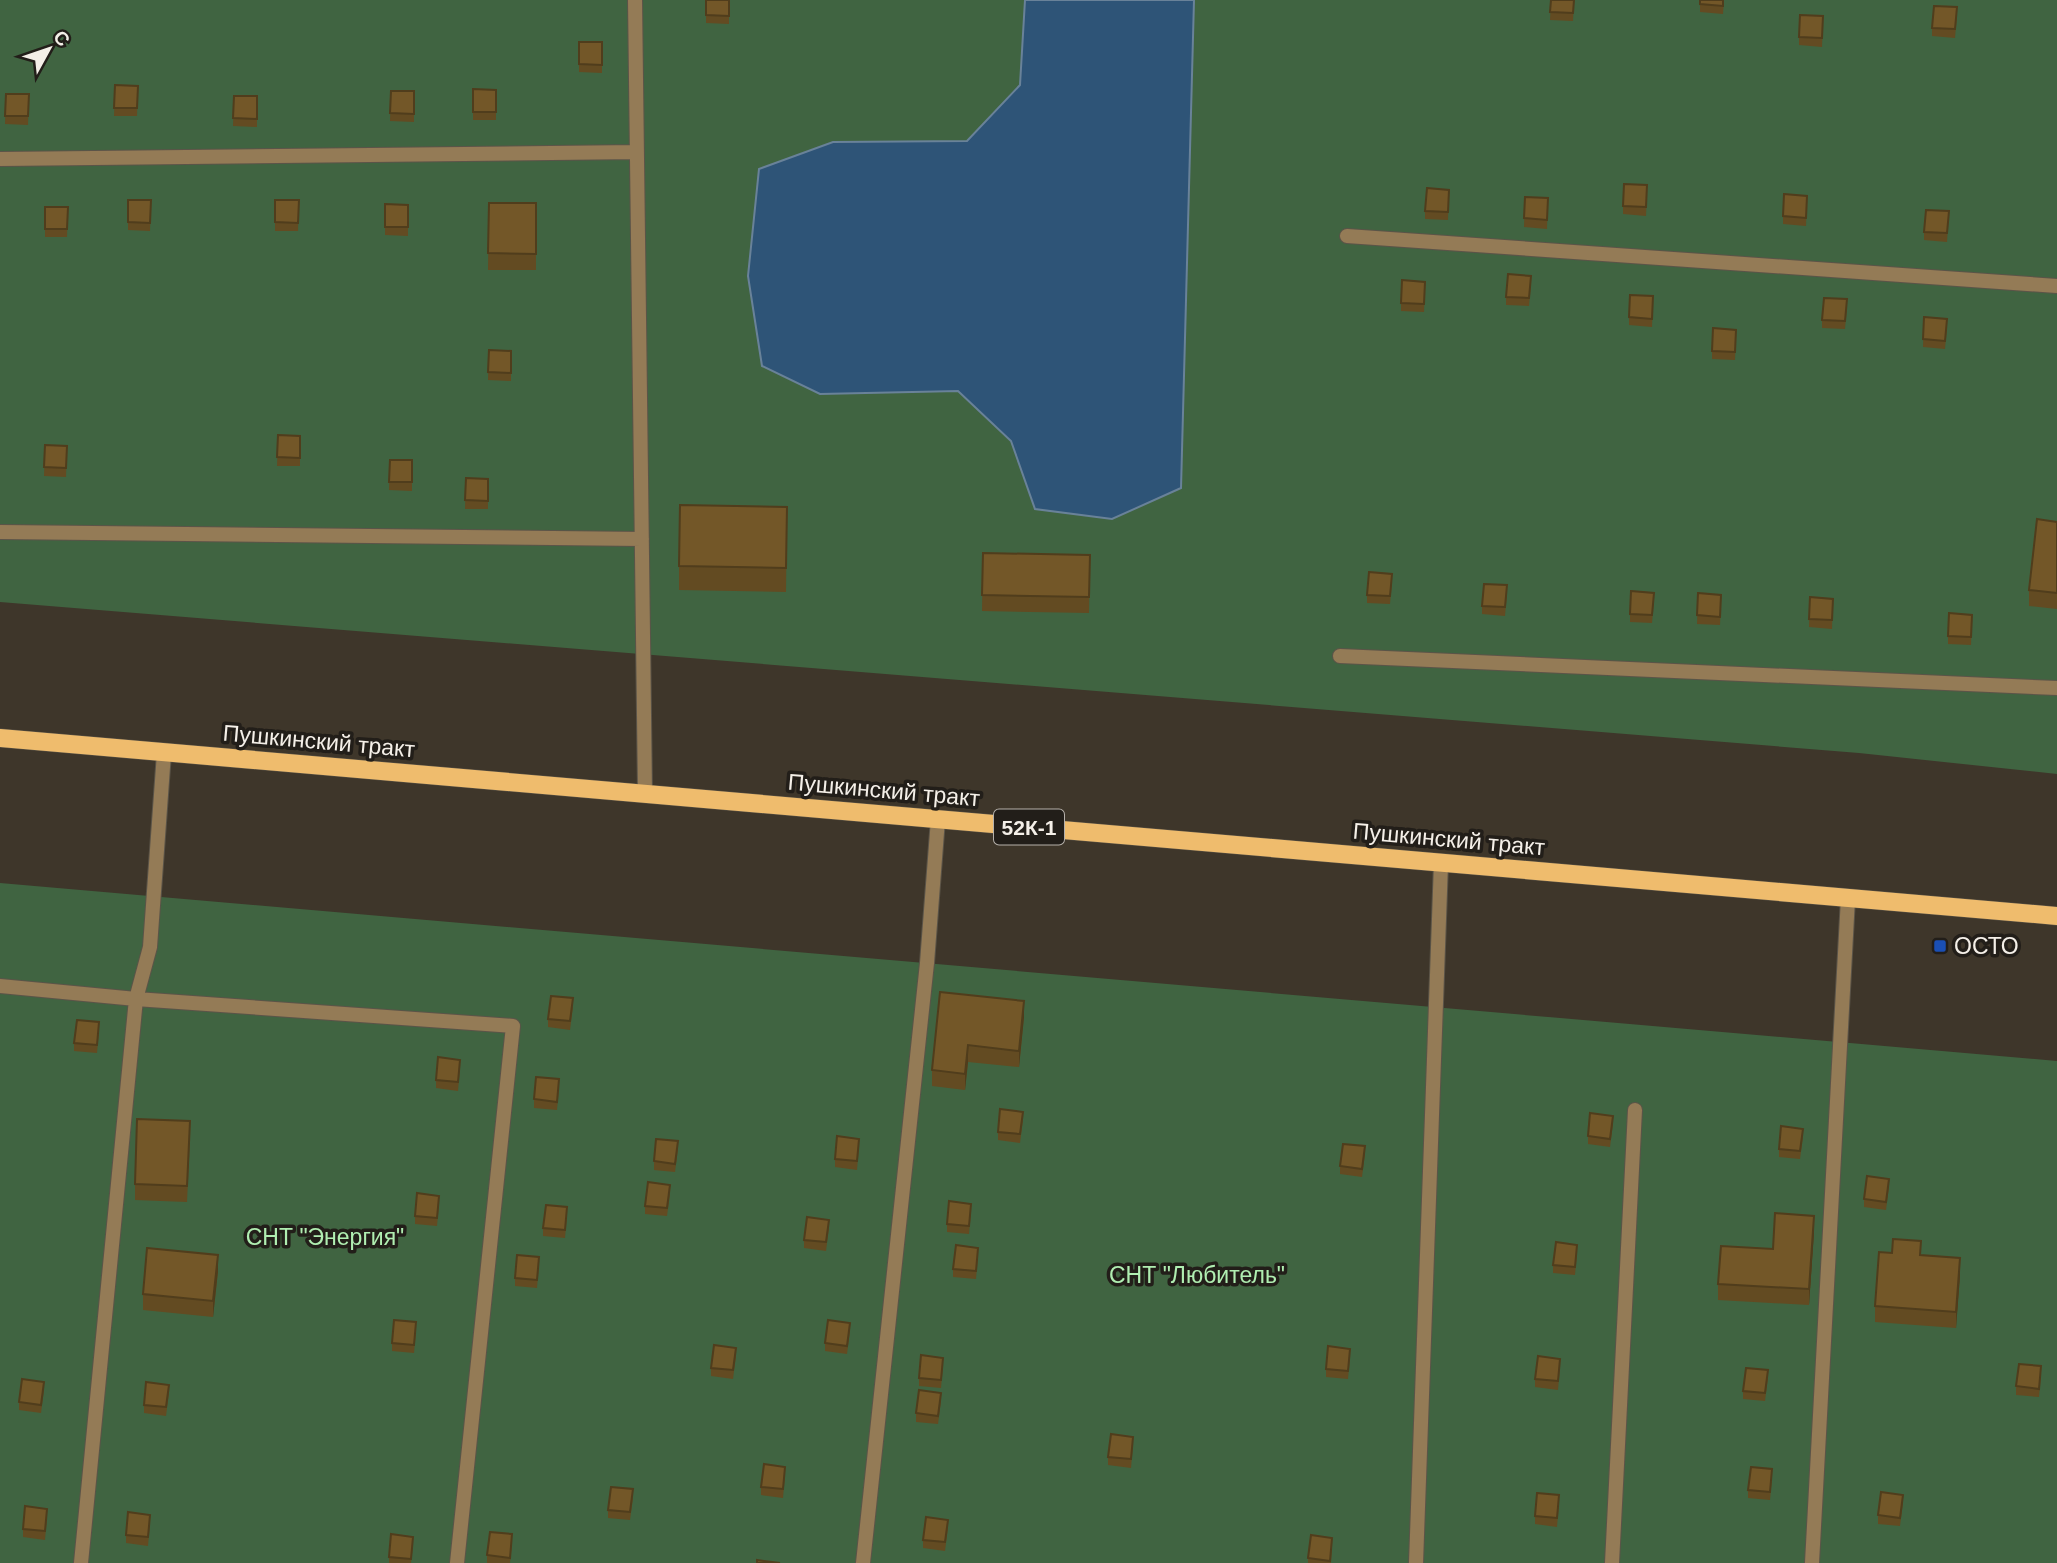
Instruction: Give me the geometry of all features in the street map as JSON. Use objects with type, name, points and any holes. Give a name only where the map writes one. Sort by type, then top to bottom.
[{"type":"main road","name":"Пушкинский тракт","points":[[0,738],[2057,916]]},
{"type":"lane","points":[[635,0],[645,794]]},
{"type":"lane","points":[[0,159],[637,152]]},
{"type":"lane","points":[[1347,236],[2057,286]]},
{"type":"lane","points":[[0,532],[642,539]]},
{"type":"lane","points":[[1340,656],[2057,688]]},
{"type":"lane","points":[[81,1563],[136,999],[150,947],[164,752]]},
{"type":"lane","points":[[863,1563],[926,963],[938,819]]},
{"type":"lane","points":[[1416,1563],[1441,863]]},
{"type":"lane","points":[[1812,1563],[1848,898]]},
{"type":"lane","points":[[0,986],[136,999],[513,1026],[457,1563]]},
{"type":"lane","points":[[1612,1563],[1635,1110]]},
{"type":"green space","points":[[0,0],[2057,0],[2057,774],[1859,753],[0,602]]},
{"type":"green space","points":[[0,883],[2057,1061],[2057,1563],[0,1563]]},
{"type":"water","points":[[1025,0],[1194,0],[1181,488],[1112,519],[1035,509],[1011,441],[958,391],[820,394],[762,366],[748,276],[759,169],[833,142],[967,141],[1020,85]]},
{"type":"building","points":[[706,0],[729,0],[729,16],[706,15]]},
{"type":"building","points":[[1551,0],[1574,0],[1573,13],[1550,12]]},
{"type":"building","points":[[1700,0],[1723,0],[1723,6],[1700,4]]},
{"type":"building","points":[[1934,6],[1957,7],[1955,29],[1932,28]]},
{"type":"building","points":[[1800,15],[1823,16],[1822,38],[1799,37]]},
{"type":"building","points":[[579,42],[602,42],[602,65],[579,64]]},
{"type":"building","points":[[115,85],[138,86],[137,108],[114,108]]},
{"type":"building","points":[[473,89],[496,90],[496,112],[473,112]]},
{"type":"building","points":[[391,91],[414,91],[414,114],[390,113]]},
{"type":"building","points":[[6,94],[29,94],[28,116],[5,116]]},
{"type":"building","points":[[234,96],[257,96],[257,119],[233,118]]},
{"type":"building","points":[[1624,184],[1647,185],[1646,207],[1623,206]]},
{"type":"building","points":[[1427,188],[1449,190],[1448,212],[1425,211]]},
{"type":"building","points":[[1784,194],[1807,196],[1806,218],[1783,216]]},
{"type":"building","points":[[1525,197],[1548,198],[1547,220],[1524,218]]},
{"type":"building","points":[[128,200],[151,200],[150,223],[128,222]]},
{"type":"building","points":[[275,200],[299,200],[298,223],[275,222]]},
{"type":"building","points":[[489,203],[536,203],[536,254],[488,253]]},
{"type":"building","points":[[385,204],[408,205],[408,227],[385,227]]},
{"type":"building","points":[[45,207],[68,207],[67,229],[45,229]]},
{"type":"building","points":[[1926,210],[1949,211],[1947,233],[1924,232]]},
{"type":"building","points":[[1508,274],[1531,276],[1529,298],[1506,297]]},
{"type":"building","points":[[1402,280],[1425,282],[1424,304],[1401,303]]},
{"type":"building","points":[[1630,295],[1653,296],[1652,319],[1629,317]]},
{"type":"building","points":[[1824,298],[1847,299],[1845,321],[1822,320]]},
{"type":"building","points":[[1924,317],[1947,319],[1945,341],[1923,339]]},
{"type":"building","points":[[1713,328],[1736,330],[1735,352],[1712,351]]},
{"type":"building","points":[[489,350],[511,351],[511,373],[488,372]]},
{"type":"building","points":[[278,435],[300,436],[300,458],[277,457]]},
{"type":"building","points":[[45,445],[67,446],[66,468],[44,467]]},
{"type":"building","points":[[390,460],[412,460],[412,482],[389,482]]},
{"type":"building","points":[[466,478],[488,479],[488,501],[465,500]]},
{"type":"building","points":[[680,505],[787,507],[786,568],[679,566]]},
{"type":"building","points":[[2037,519],[2057,522],[2057,593],[2029,590]]},
{"type":"building","points":[[983,553],[1090,555],[1089,597],[982,595]]},
{"type":"building","points":[[1369,572],[1392,574],[1390,596],[1367,595]]},
{"type":"building","points":[[1484,584],[1507,585],[1505,607],[1482,606]]},
{"type":"building","points":[[1631,591],[1654,593],[1652,615],[1630,614]]},
{"type":"building","points":[[1698,593],[1721,595],[1720,617],[1697,615]]},
{"type":"building","points":[[1810,597],[1833,599],[1832,620],[1809,619]]},
{"type":"building","points":[[1949,613],[1972,615],[1971,637],[1948,636]]},
{"type":"building","points":[[940,992],[1024,1001],[1019,1051],[968,1045],[965,1074],[932,1070]]},
{"type":"building","points":[[551,996],[573,998],[570,1021],[548,1019]]},
{"type":"building","points":[[77,1020],[99,1022],[97,1045],[74,1043]]},
{"type":"building","points":[[438,1057],[460,1060],[458,1082],[436,1080]]},
{"type":"building","points":[[536,1077],[559,1079],[557,1102],[534,1099]]},
{"type":"building","points":[[1000,1109],[1023,1112],[1020,1134],[998,1132]]},
{"type":"building","points":[[1590,1113],[1613,1116],[1610,1139],[1588,1136]]},
{"type":"building","points":[[137,1119],[190,1121],[187,1186],[135,1184]]},
{"type":"building","points":[[1781,1126],[1803,1129],[1800,1151],[1779,1149]]},
{"type":"building","points":[[837,1136],[859,1139],[857,1161],[835,1159]]},
{"type":"building","points":[[656,1139],[678,1141],[675,1164],[654,1161]]},
{"type":"building","points":[[1343,1144],[1365,1146],[1362,1169],[1340,1166]]},
{"type":"building","points":[[1867,1176],[1889,1179],[1886,1202],[1864,1199]]},
{"type":"building","points":[[648,1182],[670,1185],[667,1208],[645,1206]]},
{"type":"building","points":[[417,1193],[439,1196],[437,1218],[415,1216]]},
{"type":"building","points":[[949,1201],[971,1204],[969,1226],[947,1224]]},
{"type":"building","points":[[546,1205],[567,1207],[565,1230],[543,1228]]},
{"type":"building","points":[[1775,1213],[1814,1216],[1809,1289],[1718,1284],[1721,1246],[1773,1249]]},
{"type":"building","points":[[807,1217],[829,1220],[826,1242],[804,1240]]},
{"type":"building","points":[[1893,1239],[1921,1241],[1920,1255],[1960,1258],[1956,1312],[1875,1306],[1879,1252],[1892,1253]]},
{"type":"building","points":[[1556,1242],[1577,1245],[1575,1267],[1553,1265]]},
{"type":"building","points":[[956,1245],[978,1248],[976,1271],[953,1269]]},
{"type":"building","points":[[147,1248],[218,1255],[213,1301],[143,1294]]},
{"type":"building","points":[[517,1255],[539,1257],[537,1280],[515,1278]]},
{"type":"building","points":[[394,1320],[416,1322],[414,1345],[392,1343]]},
{"type":"building","points":[[828,1320],[850,1323],[847,1346],[825,1343]]},
{"type":"building","points":[[714,1345],[736,1348],[733,1370],[711,1368]]},
{"type":"building","points":[[1328,1346],[1350,1349],[1348,1371],[1326,1369]]},
{"type":"building","points":[[921,1355],[943,1358],[941,1380],[919,1378]]},
{"type":"building","points":[[1538,1356],[1560,1359],[1558,1381],[1535,1379]]},
{"type":"building","points":[[2019,1364],[2041,1366],[2039,1389],[2016,1386]]},
{"type":"building","points":[[1746,1368],[1768,1370],[1765,1393],[1743,1391]]},
{"type":"building","points":[[22,1379],[44,1382],[41,1405],[19,1402]]},
{"type":"building","points":[[146,1382],[169,1385],[166,1407],[144,1405]]},
{"type":"building","points":[[919,1390],[941,1393],[938,1416],[916,1413]]},
{"type":"building","points":[[1111,1434],[1133,1437],[1131,1459],[1108,1457]]},
{"type":"building","points":[[764,1464],[785,1467],[783,1489],[761,1487]]},
{"type":"building","points":[[1751,1467],[1772,1469],[1770,1492],[1748,1490]]},
{"type":"building","points":[[611,1487],[633,1489],[630,1512],[608,1510]]},
{"type":"building","points":[[1881,1492],[1903,1495],[1900,1518],[1878,1515]]},
{"type":"building","points":[[1537,1493],[1559,1495],[1557,1518],[1535,1516]]},
{"type":"building","points":[[25,1506],[47,1509],[45,1531],[23,1529]]},
{"type":"building","points":[[128,1512],[150,1515],[148,1537],[126,1535]]},
{"type":"building","points":[[926,1517],[948,1520],[945,1542],[923,1540]]},
{"type":"building","points":[[490,1532],[512,1534],[510,1558],[487,1555]]},
{"type":"building","points":[[391,1534],[413,1537],[411,1559],[389,1557]]},
{"type":"building","points":[[1311,1535],[1332,1538],[1330,1561],[1308,1558]]},
{"type":"building","points":[[757,1560],[780,1563],[757,1563]]},
{"type":"place","name":"ОСТО","points":[[1940,946]]},
{"type":"park label","name":"СНТ \"Энергия\"","points":[[325,1237]]},
{"type":"park label","name":"СНТ \"Любитель\"","points":[[1197,1275]]}]
